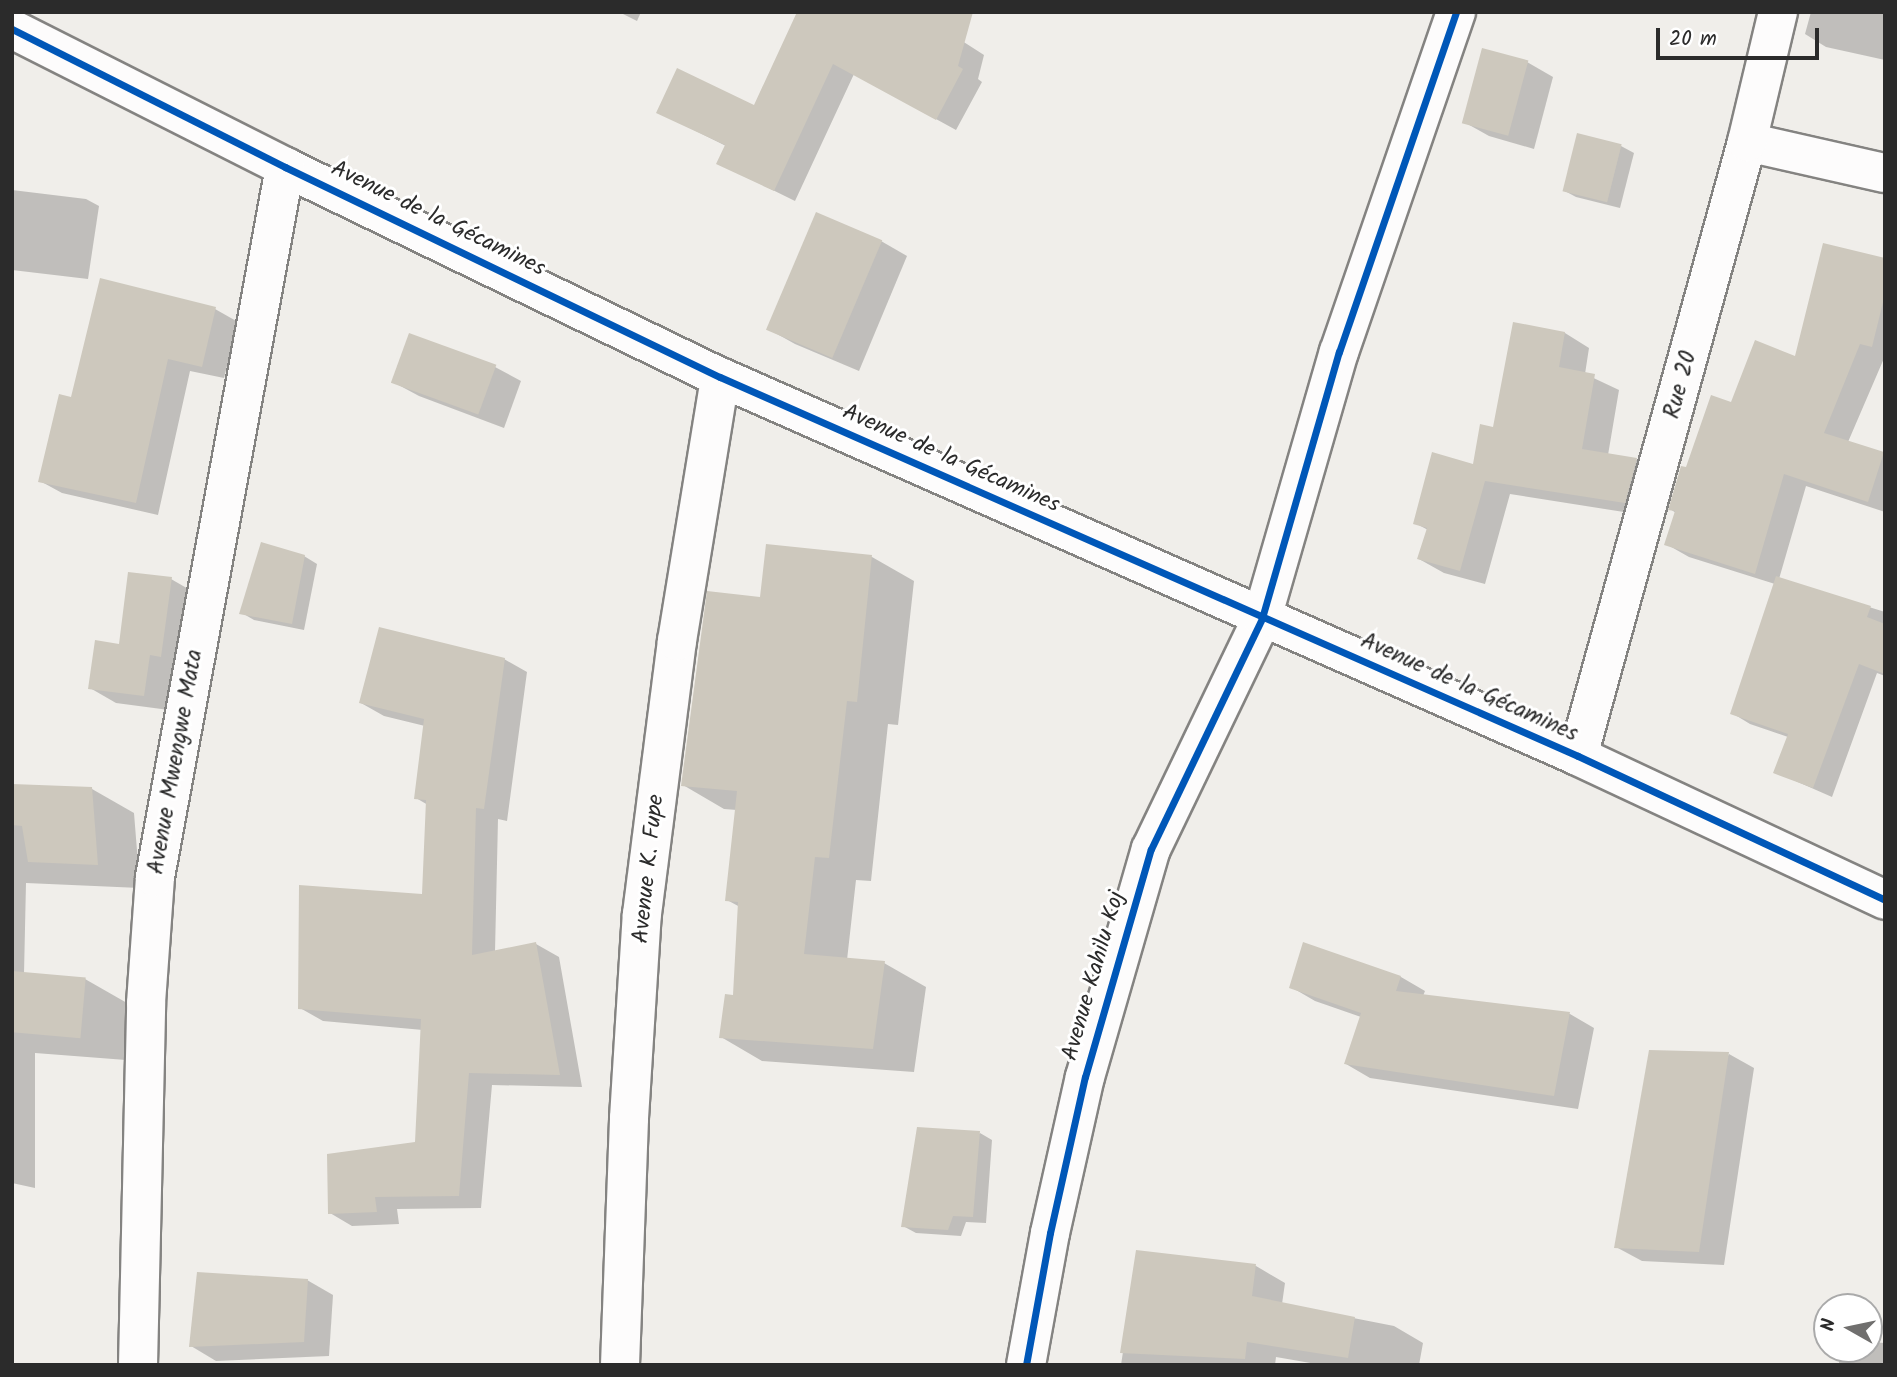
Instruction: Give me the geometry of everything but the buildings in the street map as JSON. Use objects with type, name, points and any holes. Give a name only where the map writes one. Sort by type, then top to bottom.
[{"type":"street","name":"Avenue Kahilu Koj","points":[[1026,1365],[1050,1233],[1085,1077],[1151,849],[1262,618],[1339,352],[1456,12]]},
{"type":"street","name":"Rue 20","points":[[1578,756],[1747,142],[1778,12]]},
{"type":"street","name":"Avenue de la Gécamines","points":[[12,29],[285,167],[720,377],[1578,756],[1885,900]]},
{"type":"street","points":[[1747,142],[1885,173]]},
{"type":"street","name":"Avenue Mwengwe Mata","points":[[138,1365],[146,1003],[155,877],[285,167]]},
{"type":"street","name":"Avenue K. Fupe","points":[[620,1365],[629,1118],[642,914],[677,641],[720,377]]},
{"type":"cycle path","points":[[1026,1365],[1050,1233],[1085,1077],[1151,849],[1262,618],[1339,352],[1456,12]]},
{"type":"cycle path","points":[[12,29],[285,167],[720,377],[1578,756],[1885,900]]}]
